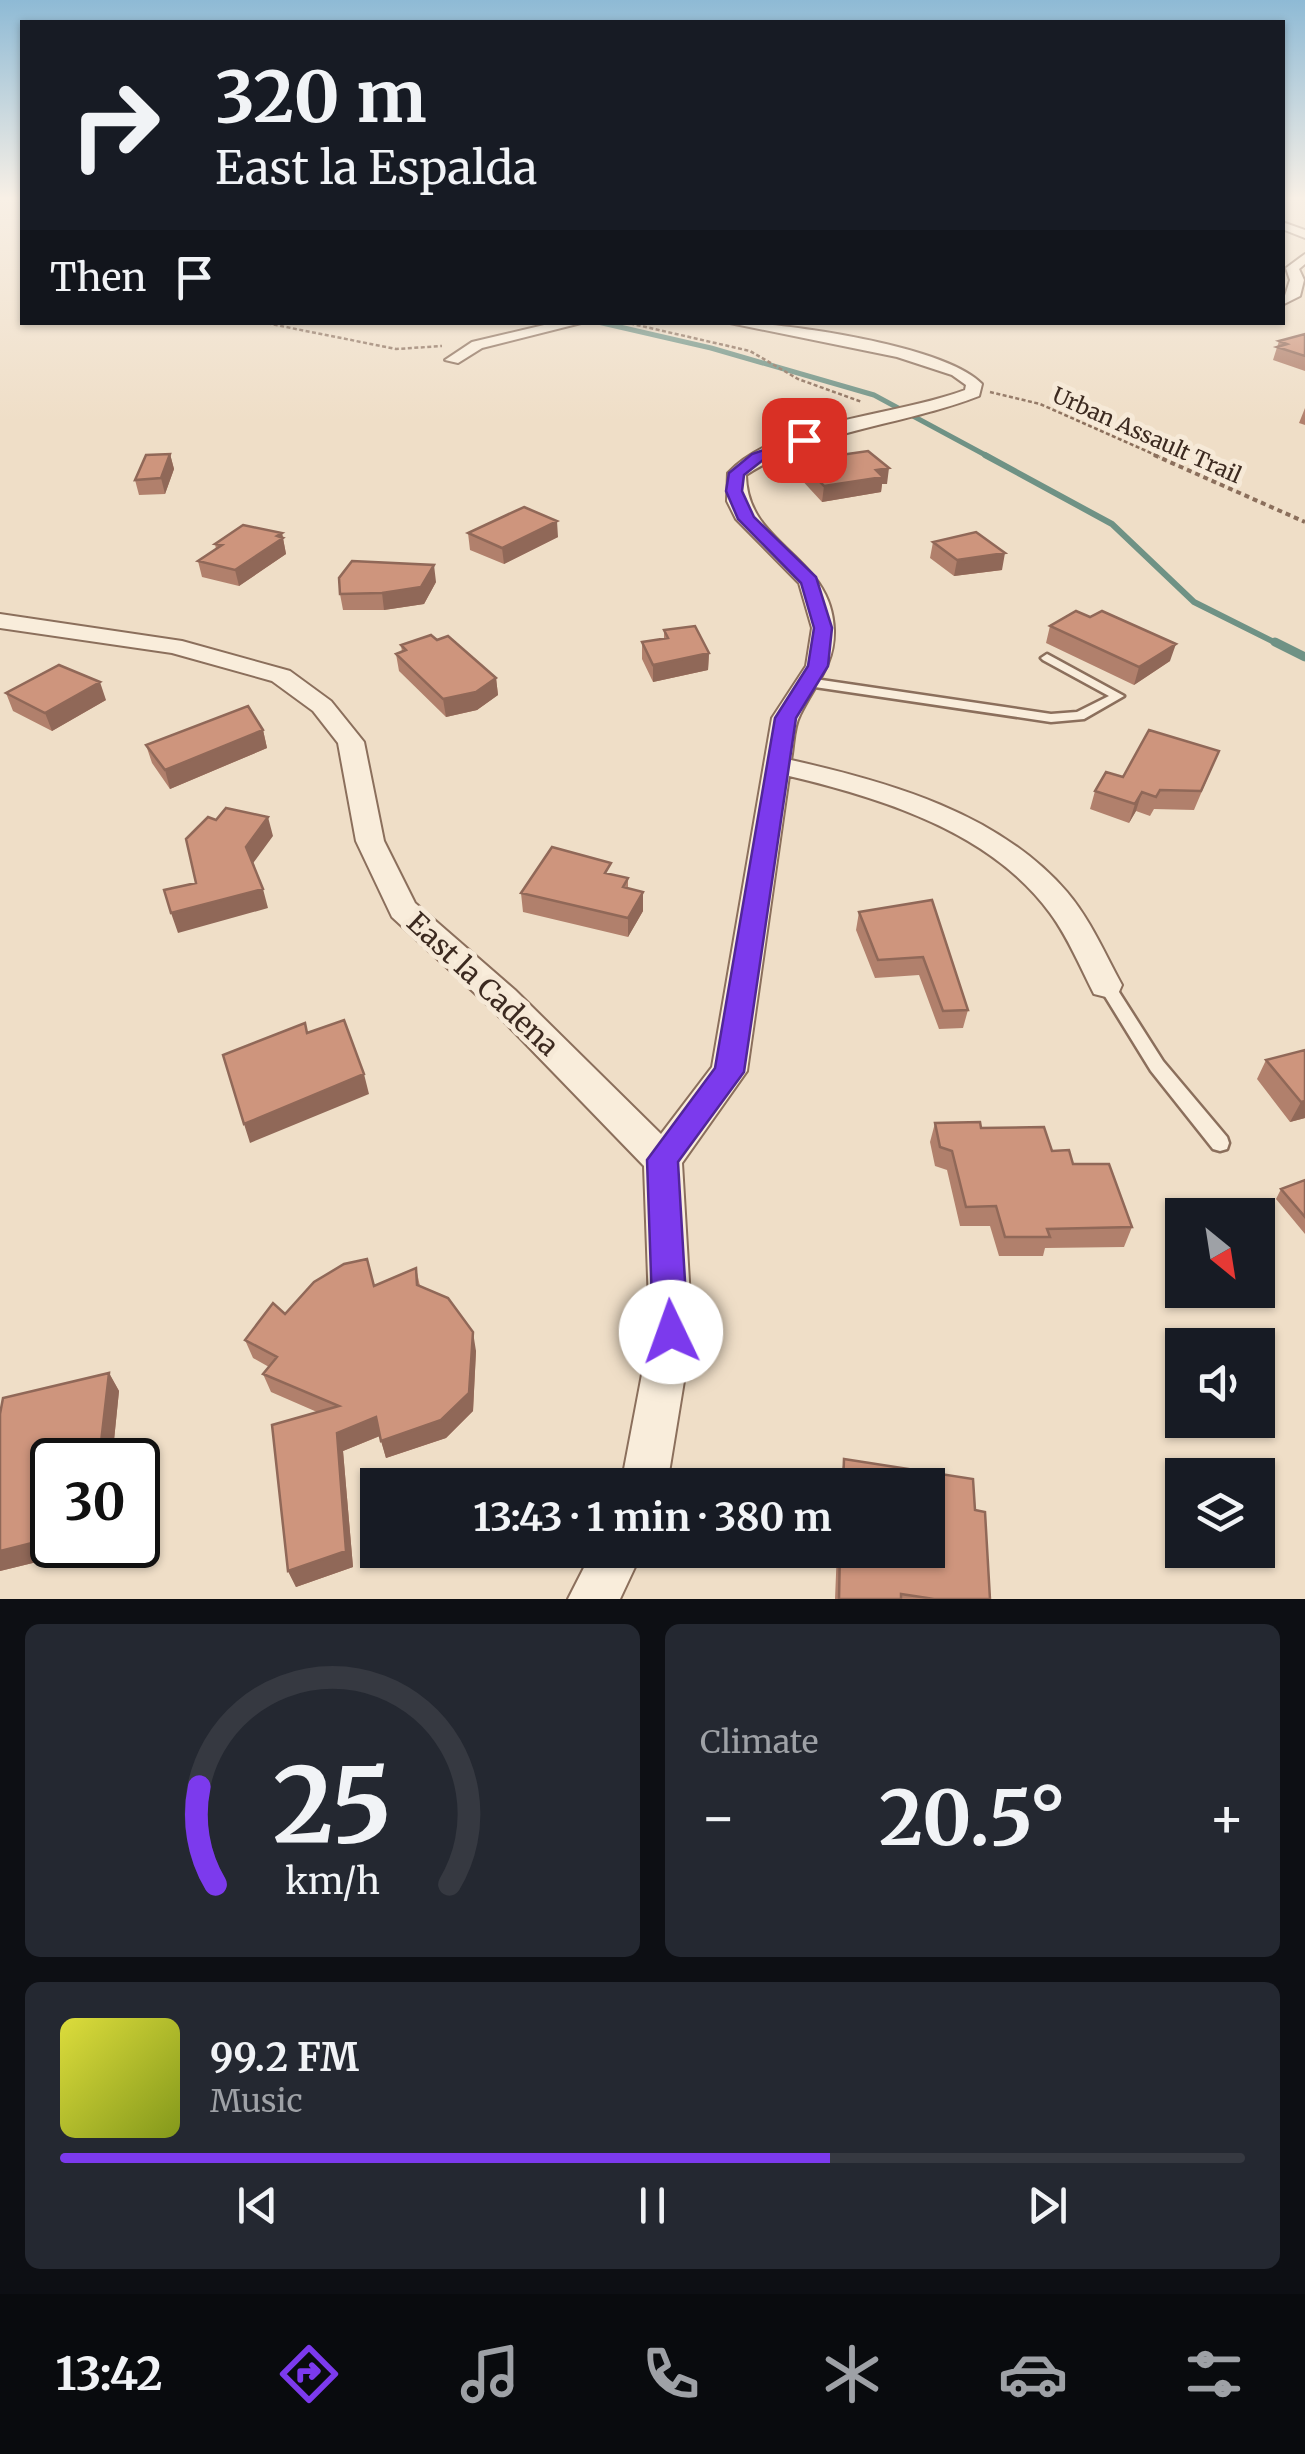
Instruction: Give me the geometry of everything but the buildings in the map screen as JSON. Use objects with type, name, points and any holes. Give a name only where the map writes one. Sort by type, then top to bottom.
[{"type":"street","points":[[1285,300],[1293,296],[1297,280],[1294,273]]},
{"type":"street","points":[[453,360],[470,348],[566,325]]},
{"type":"street","points":[[647,1468],[671,1332],[663,1160],[729,1072],[786,718],[818,666],[823,628],[810,581],[746,519],[734,491],[737,473],[775,449],[945,406],[970,384],[886,350],[748,325]]},
{"type":"street","name":"East la Cadena","points":[[0,622],[174,646],[282,676],[322,706],[351,742],[370,841],[403,909],[503,999],[663,1160]]},
{"type":"street","points":[[780,766],[862,784],[934,811],[995,844],[1052,893],[1106,985]]},
{"type":"street","points":[[593,1599],[609,1568]]},
{"type":"lane","points":[[808,682],[1051,718],[1080,716],[1118,696],[1047,658]]},
{"type":"lane","points":[[1106,985],[1157,1066],[1220,1143]]},
{"type":"path","points":[[275,325],[396,349],[470,348]]},
{"type":"path","points":[[637,325],[750,351],[798,378],[858,400],[890,418]]},
{"type":"path","name":"Urban Assault Trail","points":[[970,384],[1040,404],[1305,522]]},
{"type":"waterway","points":[[611,325],[711,348],[874,395],[989,457]]},
{"type":"waterway","points":[[985,455],[1112,524],[1194,602],[1280,645]]},
{"type":"waterway","points":[[1275,642],[1305,657]]},
{"type":"route","points":[[671,1332],[663,1160],[729,1072],[760,900],[786,718],[818,666],[823,628],[810,581],[746,519],[734,491],[737,473],[757,457],[804,440]]}]
